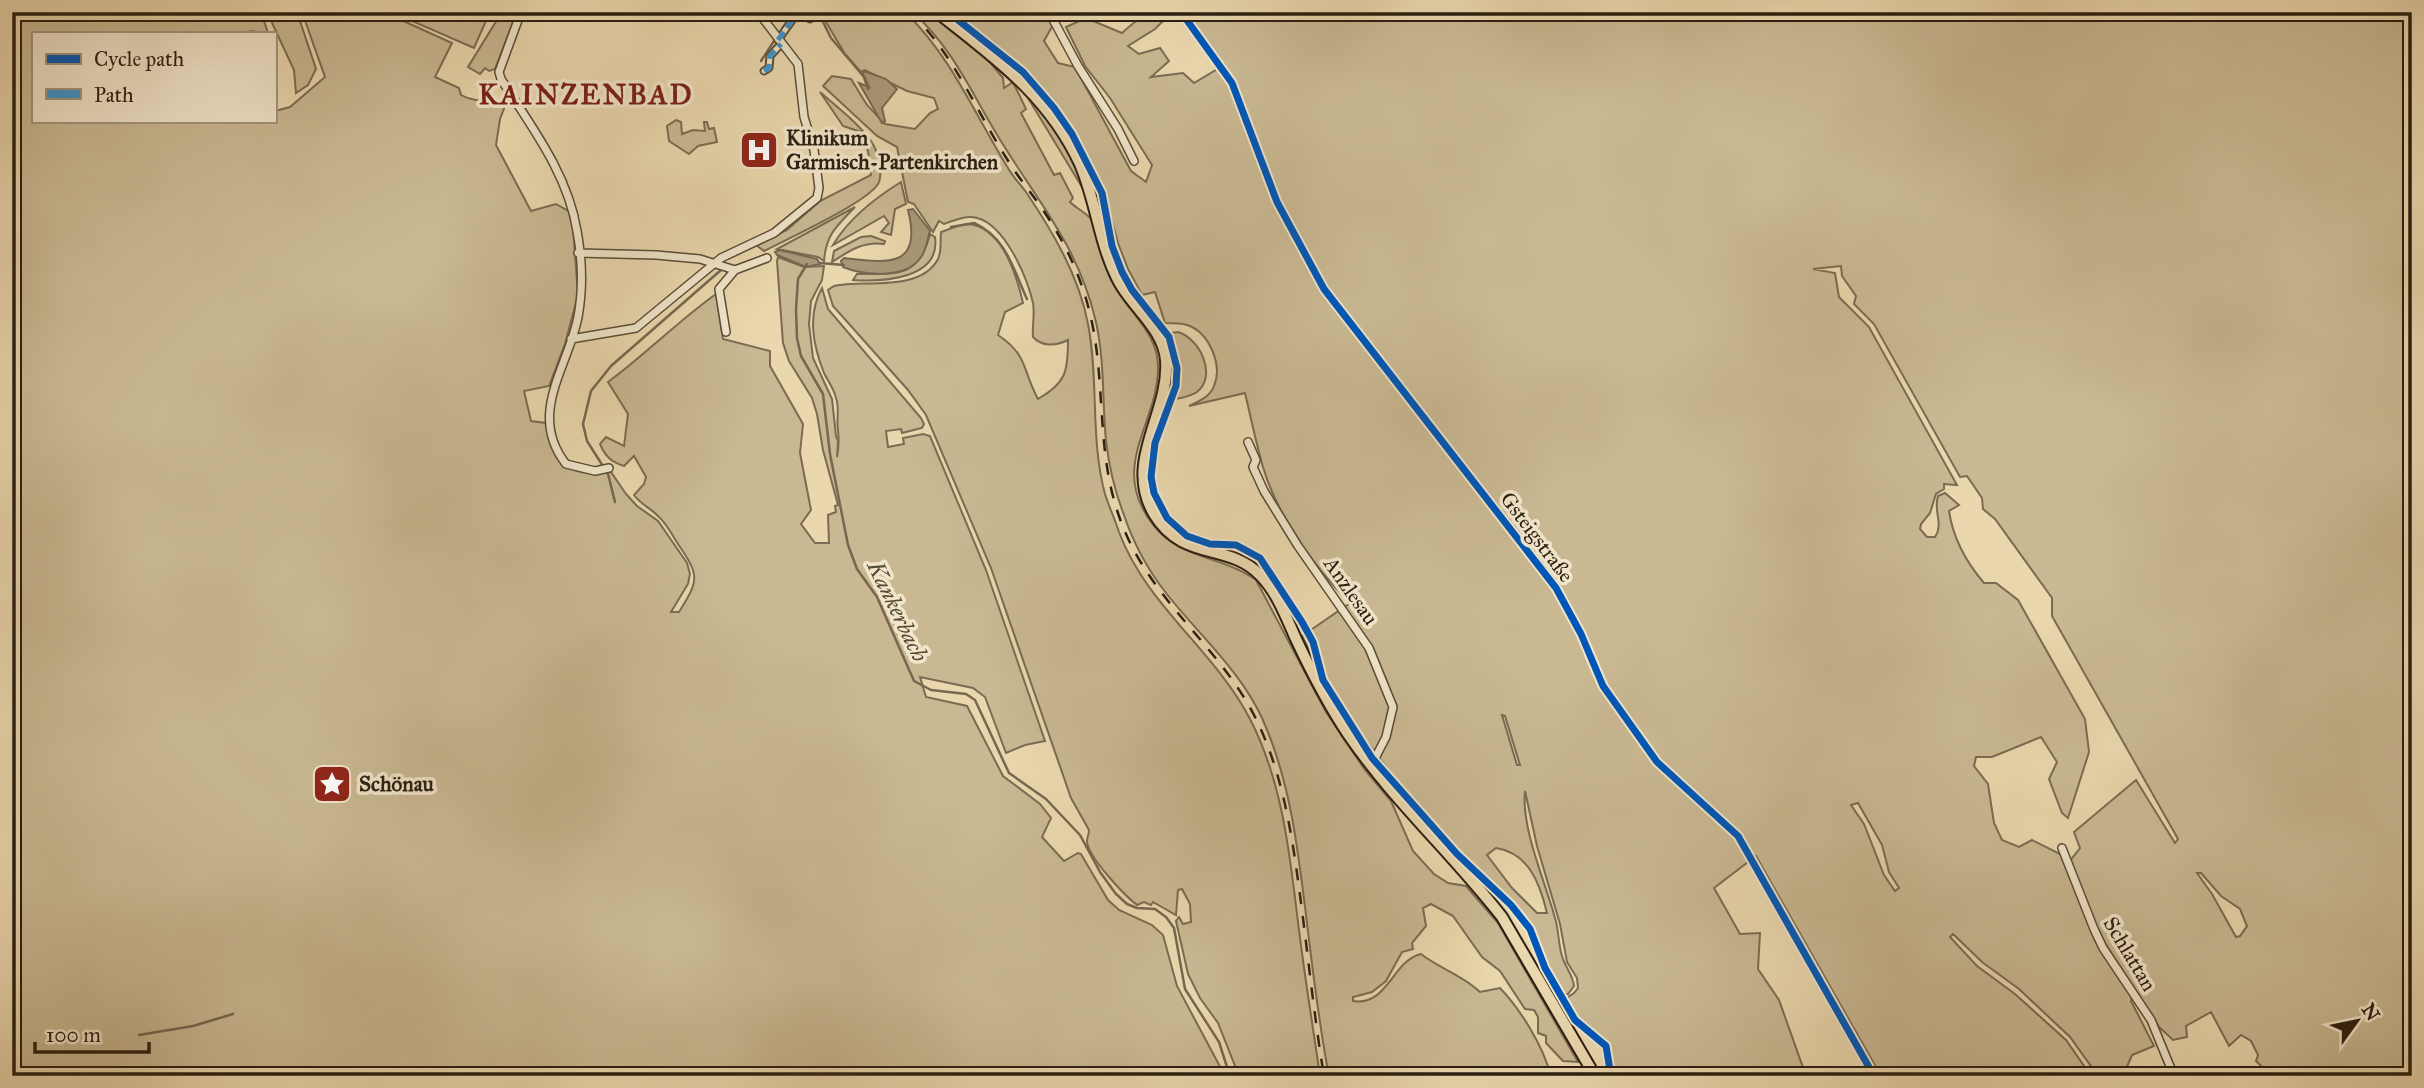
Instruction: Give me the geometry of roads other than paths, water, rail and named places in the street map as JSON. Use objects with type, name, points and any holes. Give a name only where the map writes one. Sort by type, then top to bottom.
[{"type":"main road","points":[[937,12],[1013,72],[1038,98],[1058,125],[1080,165],[1115,276],[1162,344],[1166,357],[1165,387],[1150,431],[1142,469],[1147,501],[1154,513],[1172,535],[1182,542],[1237,560],[1260,575],[1271,588],[1332,708],[1371,766],[1502,917],[1595,1076]]},
{"type":"street","points":[[521,12],[499,72],[555,167],[573,211],[578,233],[582,284],[578,316],[553,388],[549,424],[557,453],[566,464],[595,471],[606,468]]},
{"type":"street","points":[[571,339],[636,328],[716,264],[774,233],[817,198],[819,188],[814,150],[804,117],[798,64],[758,12]]},
{"type":"street","points":[[764,71],[769,68],[772,52],[798,12],[810,19]]},
{"type":"street","points":[[1049,12],[1134,161]]},
{"type":"street","name":"Gsteigstraße","points":[[1181,12],[1232,83],[1278,202],[1324,289],[1556,589],[1581,634],[1603,686],[1657,762],[1738,836],[1874,1076]]},
{"type":"street","points":[[578,253],[700,259],[732,270]]},
{"type":"street","points":[[726,332],[719,289],[732,270],[767,258]]},
{"type":"street","name":"Anzlesau","points":[[1248,442],[1256,460],[1253,467],[1264,491],[1298,546],[1369,648],[1393,707],[1386,737],[1371,766]]},
{"type":"street","name":"Schlattan","points":[[2062,848],[2103,948],[2151,1020],[2174,1076]]},
{"type":"waterway","points":[[406,17],[408,12]]},
{"type":"waterway","points":[[781,31],[794,12]]},
{"type":"waterway","name":"Kankerbach","points":[[818,12],[831,38],[864,77],[868,89]]},
{"type":"waterway","points":[[761,61],[774,41]]},
{"type":"waterway","points":[[951,227],[974,223],[994,237],[1008,255],[1027,299]]},
{"type":"waterway","name":"Kankerbach","points":[[820,263],[844,265]]},
{"type":"waterway","name":"Kankerbach","points":[[807,264],[798,279],[797,338],[801,356],[823,394],[830,454],[848,545],[857,569],[877,597],[914,681],[931,690],[966,694],[975,700],[1009,773],[1046,799],[1080,835],[1100,872],[1116,894],[1127,904],[1137,908],[1155,909],[1166,917],[1174,928],[1185,989],[1219,1042],[1227,1067],[1233,1076]]},
{"type":"waterway","points":[[615,502],[608,474],[587,441],[583,424],[591,391],[611,366],[721,270]]},
{"type":"waterway","points":[[139,1035],[193,1026],[233,1014]]},
{"type":"railway","points":[[910,12],[952,64],[1007,159],[1062,240],[1084,291],[1091,318],[1096,343],[1107,467],[1119,516],[1131,545],[1147,572],[1241,692],[1265,740],[1280,783],[1290,827],[1324,1076]]},
{"type":"place","name":"Klinikum Garmisch-Partenkirchen","points":[[759,150]]},
{"type":"place","name":"Schönau","points":[[332,784]]},
{"type":"district","name":"KAINZENBAD","points":[[586,94]]}]
